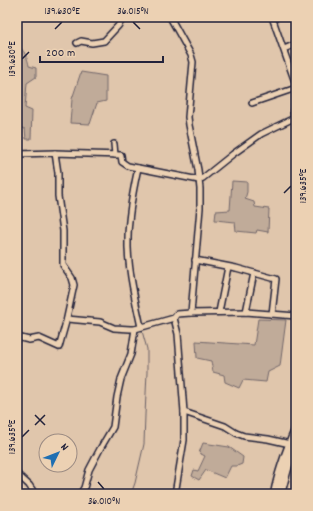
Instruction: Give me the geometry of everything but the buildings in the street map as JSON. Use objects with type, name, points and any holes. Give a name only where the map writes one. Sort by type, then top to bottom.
[{"type":"highway","points":[[280,494],[296,430]]},
{"type":"highway","points":[[274,494],[278,478],[293,444]]},
{"type":"street","points":[[77,43],[81,41],[92,43],[104,41],[124,17]]},
{"type":"street","points":[[170,17],[192,55],[193,62],[188,117],[198,170],[200,208],[191,312]]},
{"type":"street","points":[[252,103],[296,86],[294,74],[272,17]]},
{"type":"street","points":[[293,17],[296,24]]},
{"type":"street","points":[[284,49],[296,44]]},
{"type":"street","points":[[17,154],[55,153],[121,155],[122,162],[128,166],[199,180],[261,134],[294,118],[296,101]]},
{"type":"street","points":[[114,144],[115,155]]},
{"type":"street","points":[[17,337],[29,340],[39,338],[59,347],[67,319],[74,285],[72,278],[63,265],[63,231],[58,196],[58,173],[55,153]]},
{"type":"street","points":[[138,168],[131,204],[128,238],[136,306],[141,327]]},
{"type":"street","points":[[196,260],[276,279],[272,314]]},
{"type":"street","points":[[219,312],[228,267]]},
{"type":"street","points":[[246,312],[254,273]]},
{"type":"street","points":[[67,319],[100,322],[114,328],[135,329],[174,318],[177,314],[191,312],[246,312],[296,316]]},
{"type":"street","points":[[174,318],[178,334],[184,412],[184,440],[175,494]]},
{"type":"street","points":[[80,494],[84,488],[89,470],[113,427],[121,379],[130,354],[135,329]]},
{"type":"street","points":[[184,412],[225,426],[244,436],[293,444]]},
{"type":"street","points":[[17,474],[29,485],[35,494]]},
{"type":"shaded area","points":[[17,45],[25,54],[29,66],[36,68],[36,77],[27,83],[25,108],[32,111],[31,139],[26,139],[25,129],[22,128],[19,120],[17,120]]},
{"type":"shaded area","points":[[81,72],[106,76],[106,101],[97,103],[90,124],[70,123],[72,99]]},
{"type":"shaded area","points":[[232,181],[247,182],[245,199],[254,202],[255,207],[269,209],[268,232],[257,230],[256,233],[236,231],[235,222],[215,220],[216,211],[230,210]]},
{"type":"shaded area","points":[[258,319],[286,320],[280,366],[268,372],[266,382],[243,380],[239,388],[225,382],[224,375],[213,372],[211,361],[197,358],[196,341],[254,345]]},
{"type":"shaded area","points":[[203,443],[229,447],[243,457],[242,464],[231,466],[225,478],[206,470],[199,480],[192,476],[194,470],[198,471],[205,456],[199,453]]},
{"type":"waterway","points":[[131,494],[144,444],[147,349],[142,331]]}]
